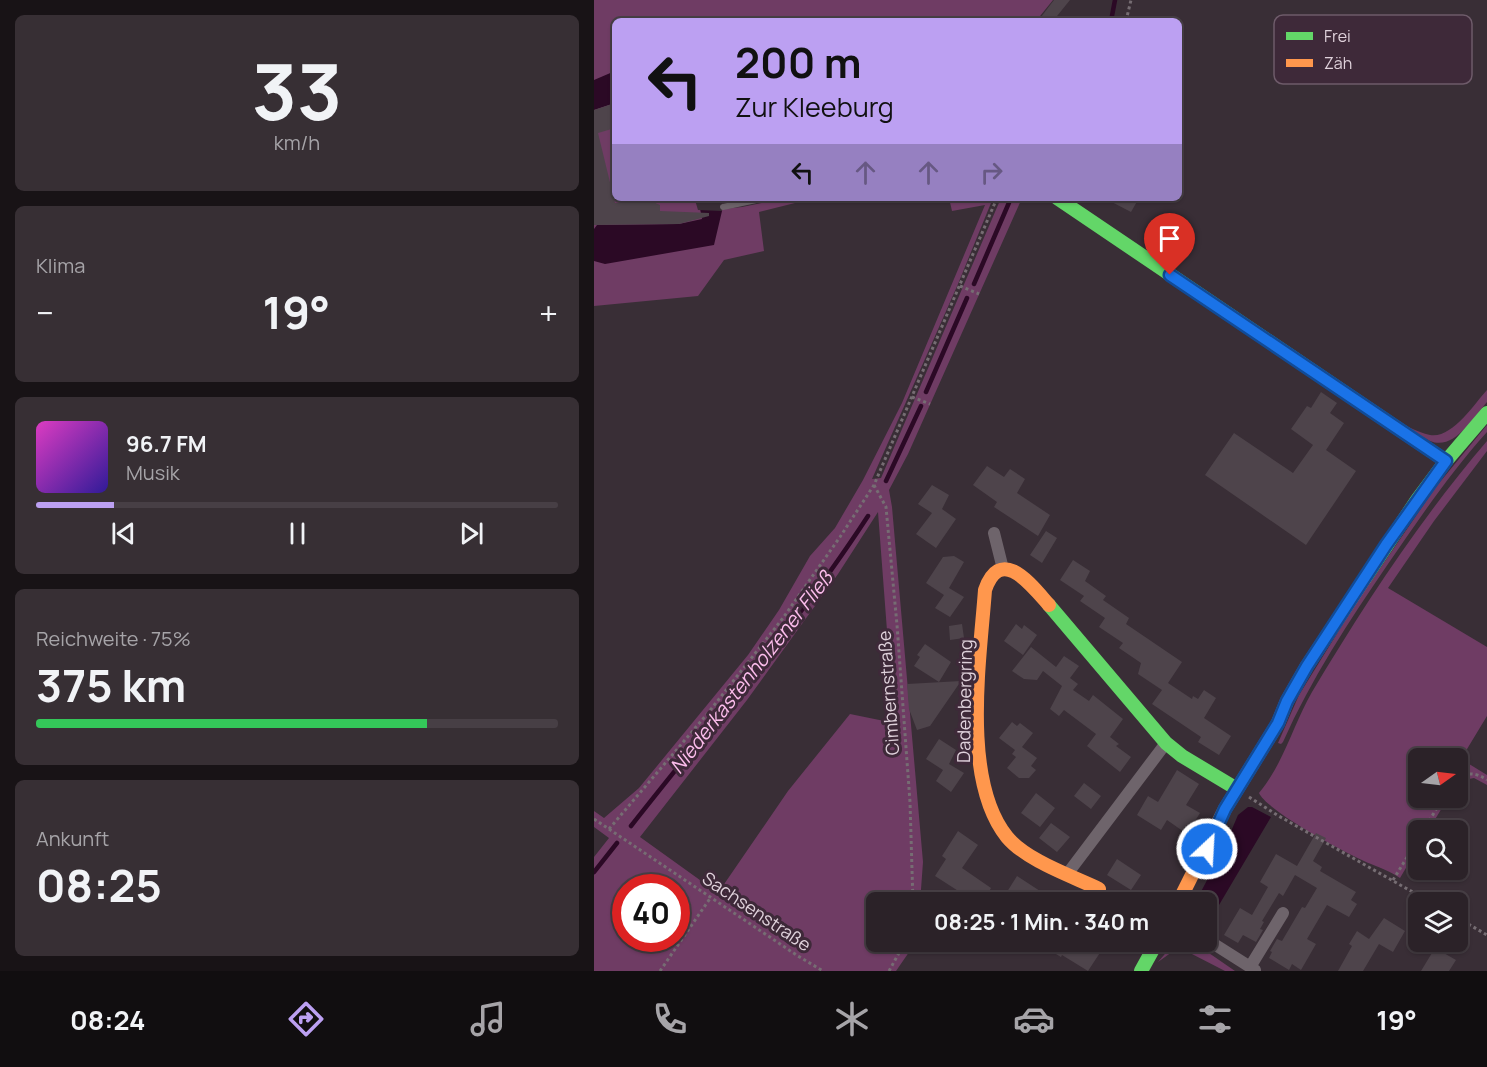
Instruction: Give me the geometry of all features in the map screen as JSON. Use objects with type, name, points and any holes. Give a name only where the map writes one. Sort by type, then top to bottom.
[{"type":"street","points":[[1061,201],[1446,461]]},
{"type":"street","points":[[1184,892],[1225,809],[1278,723],[1290,695],[1307,666],[1386,545],[1446,461],[1487,413]]},
{"type":"street","points":[[994,533],[1003,569],[1018,571],[1032,585],[1166,743],[1182,756],[1238,789]]},
{"type":"street","name":"Dadenbergring","points":[[1003,569],[989,578],[986,590],[978,712],[982,782],[991,815],[1007,838],[1027,852],[1099,889]]},
{"type":"street","points":[[1068,873],[1166,743]]},
{"type":"street","points":[[1217,946],[1253,969],[1283,913]]},
{"type":"street","points":[[1141,971],[1151,952]]},
{"type":"lane","points":[[723,207],[752,201]]},
{"type":"path","points":[[1127,18],[1131,0]]},
{"type":"path","points":[[609,829],[708,713],[783,618],[874,485],[996,201]]},
{"type":"path","points":[[960,286],[979,294]]},
{"type":"path","points":[[912,397],[930,404]]},
{"type":"path","name":"Cimbernstraße","points":[[874,485],[886,507],[910,802],[913,892]]},
{"type":"path","points":[[1468,773],[1478,774],[1487,780]]},
{"type":"path","points":[[1238,789],[1276,815],[1414,892]]},
{"type":"path","name":"Sachsenstraße","points":[[594,819],[823,971]]},
{"type":"path","points":[[1394,880],[1408,856]]},
{"type":"path","points":[[660,971],[711,897]]},
{"type":"path","points":[[1468,924],[1487,935]]},
{"type":"path","points":[[889,971],[899,952]]},
{"type":"shaded area","points":[[594,0],[1053,0],[1038,18],[612,18],[612,201],[734,201],[723,203],[723,209],[771,201],[803,201],[759,212],[764,251],[724,260],[698,296],[594,306]]},
{"type":"shaded area","points":[[612,72],[612,104],[594,110],[594,80]]},
{"type":"shaded area","points":[[699,201],[722,201],[714,245],[605,264],[594,261],[594,229],[597,225],[679,224],[702,219]]},
{"type":"shaded area","points":[[950,201],[992,201],[958,284],[872,479],[881,478],[1000,201],[1021,201],[908,454],[889,490],[923,862],[921,892],[866,892],[866,952],[909,952],[896,971],[594,971],[594,857],[609,838],[594,827],[594,811],[604,818],[639,788],[748,655],[779,610],[810,556],[835,528],[863,480],[902,403],[985,205],[952,211]],"holes":[[[878,512],[894,723],[850,714],[788,791],[718,893],[640,837],[747,700],[838,574]]]},
{"type":"shaded area","points":[[1487,390],[1487,402],[1462,431],[1447,441],[1439,443],[1430,441],[1391,418],[1420,432],[1438,435],[1446,432],[1462,419]]},
{"type":"shaded area","points":[[1487,425],[1487,432],[1435,496],[1359,607],[1318,673],[1283,742],[1278,743],[1299,695],[1351,611],[1435,488]]},
{"type":"shaded area","points":[[1487,441],[1487,451],[1434,521],[1388,588],[1487,647],[1487,716],[1468,748],[1408,748],[1408,808],[1442,808],[1435,820],[1408,820],[1408,865],[1400,878],[1345,852],[1310,832],[1277,811],[1259,793],[1282,757],[1312,692],[1352,627],[1416,531]]},
{"type":"shaded area","points":[[1468,763],[1487,775],[1487,785],[1474,778],[1468,779]]},
{"type":"shaded area","points":[[1248,807],[1252,807],[1271,817],[1217,908],[1217,892],[1201,892],[1238,815]]},
{"type":"shaded area","points":[[1167,952],[1172,952],[1158,962]]},
{"type":"shaded area","points":[[1172,952],[1207,952],[1235,971],[1225,971],[1190,953]]},
{"type":"pier","points":[[695,201],[723,201],[722,211],[698,210]]},
{"type":"building","points":[[1054,0],[1070,0],[1055,18],[1040,18]]},
{"type":"building","points":[[612,104],[612,129],[598,133],[612,191],[612,201],[615,203],[653,202],[660,205],[660,211],[709,213],[709,216],[679,224],[594,225],[594,110]]},
{"type":"building","points":[[1110,201],[1137,201],[1131,212]]},
{"type":"building","points":[[1321,392],[1337,403],[1330,413],[1344,423],[1326,450],[1356,471],[1306,545],[1205,475],[1234,433],[1293,473],[1313,445],[1291,429],[1307,406],[1311,408]]},
{"type":"building","points":[[987,466],[1004,477],[1010,469],[1025,479],[1017,493],[1050,515],[1038,536],[994,507],[997,502],[973,485]]},
{"type":"building","points":[[932,485],[949,495],[942,509],[956,519],[936,548],[916,534],[932,513],[918,504]]},
{"type":"building","points":[[1046,531],[1057,538],[1042,563],[1030,555]]},
{"type":"building","points":[[954,556],[964,562],[949,588],[964,597],[950,617],[935,608],[944,595],[926,583],[943,557]]},
{"type":"building","points":[[1073,560],[1090,571],[1085,581],[1106,596],[1103,600],[1129,618],[1126,624],[1182,662],[1168,683],[1192,699],[1193,696],[1198,699],[1204,690],[1216,698],[1204,718],[1231,736],[1219,755],[1198,742],[1201,737],[1152,704],[1162,690],[1138,674],[1141,663],[1119,648],[1123,643],[1099,627],[1105,618],[1080,601],[1084,596],[1060,580]]},
{"type":"building","points":[[962,624],[964,638],[950,640],[949,626]]},
{"type":"building","points":[[1016,624],[1022,629],[1024,625],[1037,635],[1023,655],[1004,641]]},
{"type":"building","points":[[925,644],[951,662],[939,682],[914,666],[920,657],[917,655]]},
{"type":"building","points":[[1031,647],[1056,667],[1064,656],[1079,666],[1070,678],[1078,684],[1073,690],[1089,701],[1093,695],[1123,719],[1110,737],[1119,744],[1116,746],[1131,757],[1120,772],[1087,746],[1096,734],[1064,710],[1059,716],[1050,709],[1062,686],[1043,671],[1037,680],[1024,679],[1012,671]]},
{"type":"building","points":[[961,681],[930,726],[917,730],[909,709],[907,684]]},
{"type":"building","points":[[1012,722],[1017,726],[1020,723],[1033,733],[1022,747],[1037,758],[1031,766],[1036,770],[1029,778],[1019,778],[1007,768],[1016,757],[1012,754],[1015,750],[999,738]]},
{"type":"building","points":[[939,739],[956,750],[949,764],[964,773],[951,792],[936,781],[943,770],[926,759]]},
{"type":"building","points":[[1177,770],[1199,784],[1186,805],[1200,813],[1187,834],[1167,820],[1161,830],[1137,815],[1148,796],[1158,802]]},
{"type":"building","points":[[1084,783],[1101,796],[1091,809],[1074,796]]},
{"type":"building","points":[[1036,793],[1055,808],[1040,827],[1021,813]]},
{"type":"building","points":[[1051,823],[1070,837],[1057,852],[1039,838]]},
{"type":"building","points":[[958,831],[978,845],[962,868],[991,888],[989,892],[960,892],[935,876],[946,859],[942,856]]},
{"type":"building","points":[[1316,833],[1326,838],[1313,861],[1322,867],[1320,871],[1356,892],[1351,900],[1357,904],[1349,917],[1327,905],[1307,939],[1316,944],[1301,970],[1292,964],[1289,970],[1269,958],[1272,952],[1270,951],[1277,939],[1282,941],[1302,907],[1305,908],[1317,888],[1295,875],[1283,896],[1279,893],[1262,921],[1264,922],[1260,929],[1263,930],[1256,942],[1243,935],[1238,943],[1224,935],[1240,908],[1252,915],[1268,887],[1260,882],[1276,854],[1297,866]]},
{"type":"building","points":[[1117,859],[1141,875],[1131,890],[1107,875]]},
{"type":"building","points":[[1017,876],[1040,891],[1039,892],[1007,892]]},
{"type":"building","points":[[1384,918],[1405,931],[1393,952],[1379,944],[1363,971],[1338,971],[1352,946],[1349,944],[1357,931],[1369,939]]},
{"type":"building","points":[[1053,952],[1100,952],[1088,971],[1062,955],[1061,957]]},
{"type":"building","points":[[1433,952],[1442,952],[1456,960],[1449,971],[1421,971]]},
{"type":"waterway","name":"Niederkastenholzener Fließ","points":[[1112,18],[1115,0]]},
{"type":"waterway","name":"Niederkastenholzener Fließ","points":[[974,284],[1010,201]]},
{"type":"waterway","name":"Niederkastenholzener Fließ","points":[[926,392],[967,298]]},
{"type":"waterway","name":"Niederkastenholzener Fließ","points":[[886,481],[921,406]]},
{"type":"waterway","name":"Niederkastenholzener Fließ","points":[[631,826],[783,635],[868,516]]},
{"type":"waterway","name":"Niederkastenholzener Fließ","points":[[594,872],[617,843]]},
{"type":"traffic: fast","points":[[1061,201],[1446,461]]},
{"type":"traffic: fast","points":[[1365,578],[1417,500],[1446,461],[1487,413]]},
{"type":"traffic: fast","points":[[1049,605],[1166,743],[1182,756],[1237,789]]},
{"type":"traffic: fast","points":[[1141,971],[1151,952]]},
{"type":"traffic: slow","points":[[1049,605],[1017,573],[1008,570],[999,570],[985,590],[977,718],[983,784],[993,813],[1007,837],[1016,846],[1038,861],[1099,889]]},
{"type":"traffic: slow","points":[[1184,892],[1225,809],[1278,723],[1287,701],[1307,666],[1365,578]]},
{"type":"route","points":[[1170,275],[1446,461],[1386,545],[1307,666],[1293,689],[1278,723],[1225,809],[1207,849]]}]
